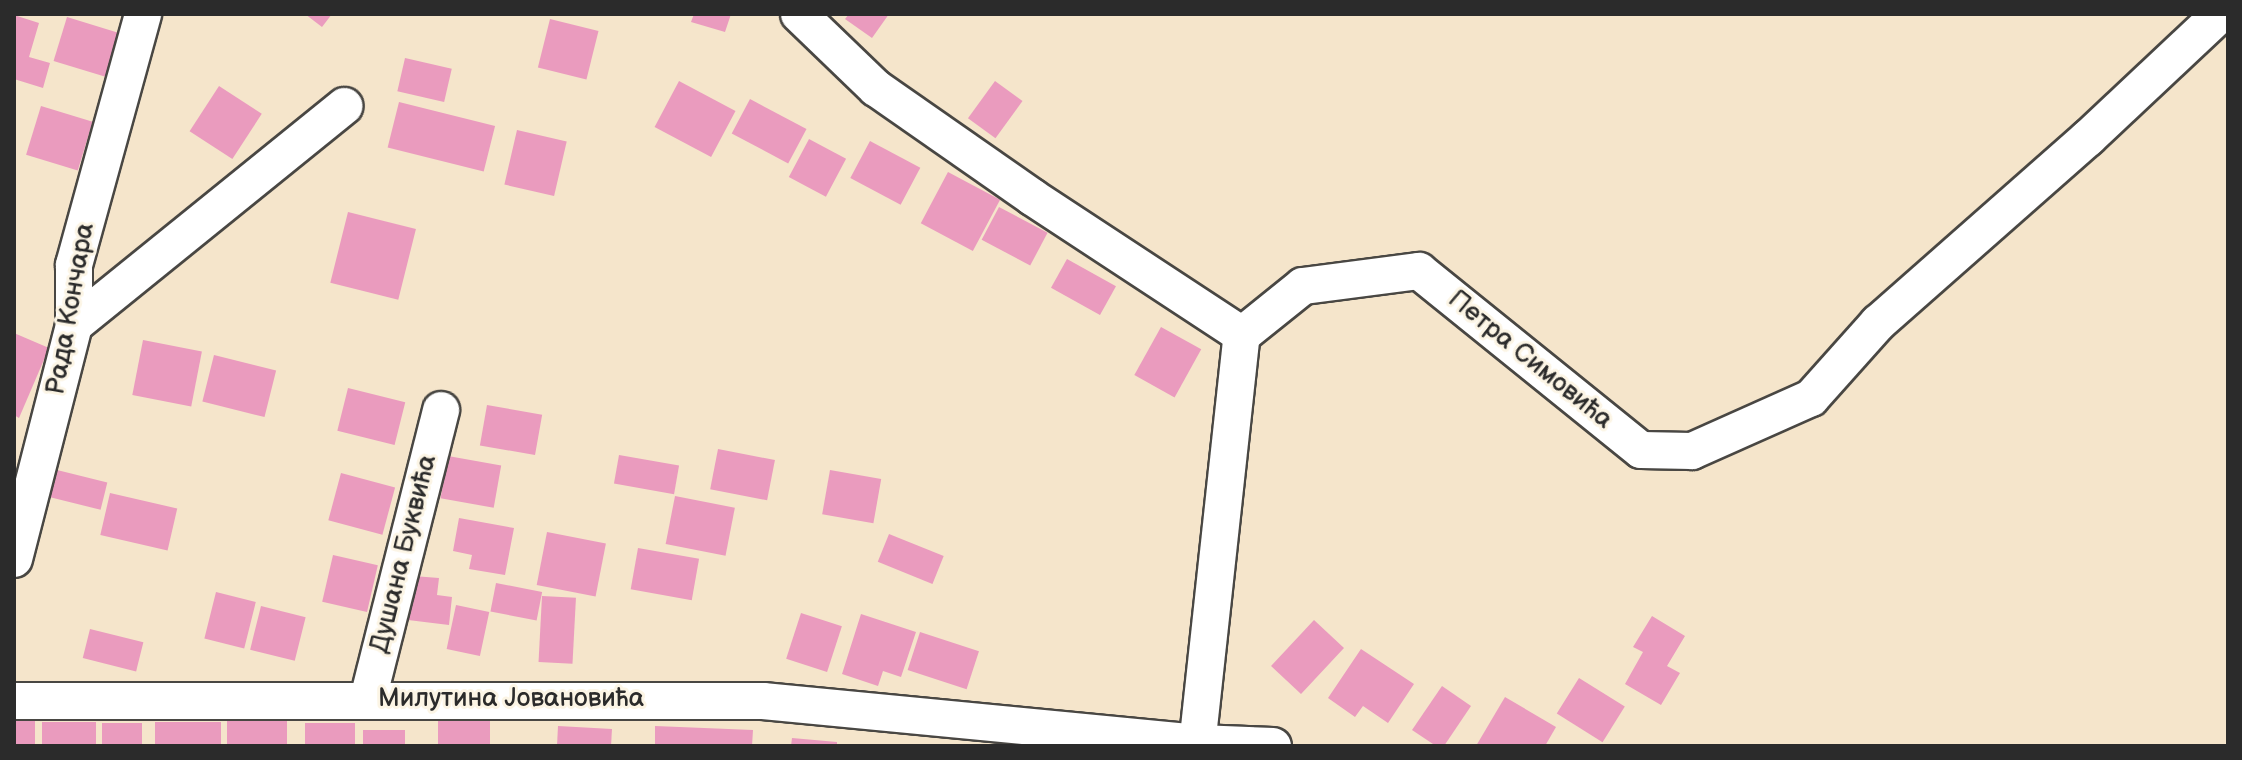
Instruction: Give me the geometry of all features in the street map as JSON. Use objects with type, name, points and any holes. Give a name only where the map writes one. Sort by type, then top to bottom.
[{"type":"street","name":"Рада Кончара","points":[[14,559],[74,325],[74,265],[143,14]]},
{"type":"street","points":[[799,14],[876,88],[1032,197],[1242,335],[1198,745]]},
{"type":"street","name":"Петра Симовића","points":[[1242,335],[1303,286],[1419,271],[1641,450],[1692,451],[1811,398],[1878,323],[2088,138],[2220,14]]},
{"type":"street","points":[[74,325],[344,106]]},
{"type":"street","name":"Душана Буквића","points":[[368,699],[441,410]]},
{"type":"street","name":"Милутина Јовановића","points":[[14,701],[763,701],[1006,735],[1273,746]]},
{"type":"building","points":[[305,14],[332,14],[322,27]]},
{"type":"building","points":[[694,14],[731,14],[725,32],[691,22]]},
{"type":"building","points":[[849,14],[889,14],[872,38],[845,19]]},
{"type":"building","points":[[14,15],[39,23],[29,57],[50,63],[43,88],[14,79]]},
{"type":"building","points":[[67,17],[126,35],[113,79],[54,61]]},
{"type":"building","points":[[550,19],[599,31],[586,80],[538,68]]},
{"type":"building","points":[[405,58],[452,69],[444,102],[397,91]]},
{"type":"building","points":[[679,81],[736,111],[711,157],[655,127]]},
{"type":"building","points":[[995,81],[1023,101],[995,138],[968,118]]},
{"type":"building","points":[[219,86],[262,114],[232,159],[190,131]]},
{"type":"building","points":[[750,99],[807,129],[788,163],[732,133]]},
{"type":"building","points":[[399,102],[495,126],[484,172],[388,148]]},
{"type":"building","points":[[41,106],[93,122],[78,171],[26,155]]},
{"type":"building","points":[[517,130],[567,141],[554,196],[504,185]]},
{"type":"building","points":[[809,139],[846,159],[826,197],[789,177]]},
{"type":"building","points":[[870,141],[920,168],[901,205],[850,178]]},
{"type":"building","points":[[948,172],[1000,200],[973,251],[921,223]]},
{"type":"building","points":[[999,207],[1048,233],[1030,265],[982,240]]},
{"type":"building","points":[[348,212],[416,229],[398,300],[330,283]]},
{"type":"building","points":[[1067,259],[1116,286],[1100,315],[1051,288]]},
{"type":"building","points":[[1161,327],[1201,349],[1175,397],[1134,375]]},
{"type":"building","points":[[14,333],[49,348],[19,418],[14,415]]},
{"type":"building","points":[[143,340],[202,351],[191,406],[132,395]]},
{"type":"building","points":[[214,355],[276,370],[264,417],[202,402]]},
{"type":"building","points":[[348,388],[405,402],[395,445],[337,431]]},
{"type":"building","points":[[487,405],[542,415],[535,455],[480,445]]},
{"type":"building","points":[[718,449],[775,460],[767,500],[710,489]]},
{"type":"building","points":[[619,455],[679,466],[674,494],[614,484]]},
{"type":"building","points":[[448,456],[501,465],[494,508],[441,498]]},
{"type":"building","points":[[53,469],[107,483],[101,510],[46,496]]},
{"type":"building","points":[[830,470],[881,479],[873,523],[822,514]]},
{"type":"building","points":[[341,473],[395,487],[382,535],[328,520]]},
{"type":"building","points":[[110,493],[177,509],[168,550],[100,535]]},
{"type":"building","points":[[675,496],[735,508],[726,556],[666,544]]},
{"type":"building","points":[[459,518],[514,528],[505,575],[469,569],[472,555],[453,551]]},
{"type":"building","points":[[547,532],[606,543],[596,596],[537,585]]},
{"type":"building","points":[[889,534],[944,556],[932,584],[878,562]]},
{"type":"building","points":[[638,548],[699,559],[692,600],[631,589]]},
{"type":"building","points":[[333,555],[378,565],[367,612],[322,602]]},
{"type":"building","points":[[413,576],[439,578],[437,595],[452,597],[449,625],[408,620]]},
{"type":"building","points":[[496,583],[542,592],[537,620],[490,611]]},
{"type":"building","points":[[216,592],[256,602],[244,648],[204,639]]},
{"type":"building","points":[[542,596],[576,598],[572,664],[539,662]]},
{"type":"building","points":[[456,605],[489,612],[480,656],[447,649]]},
{"type":"building","points":[[261,606],[306,617],[295,661],[250,650]]},
{"type":"building","points":[[801,613],[842,626],[827,672],[786,659]]},
{"type":"building","points":[[861,614],[916,632],[901,677],[883,671],[878,686],[842,674]]},
{"type":"building","points":[[1652,616],[1685,636],[1667,666],[1680,673],[1661,705],[1625,684],[1643,652],[1633,647]]},
{"type":"building","points":[[1314,620],[1344,648],[1301,694],[1271,666]]},
{"type":"building","points":[[90,629],[143,642],[136,671],[83,658]]},
{"type":"building","points":[[920,632],[979,651],[967,689],[908,670]]},
{"type":"building","points":[[1361,649],[1414,684],[1388,723],[1363,706],[1355,717],[1328,698]]},
{"type":"building","points":[[1579,678],[1625,707],[1603,742],[1557,714]]},
{"type":"building","points":[[1442,686],[1471,706],[1444,746],[1436,746],[1412,730]]},
{"type":"building","points":[[1505,697],[1556,727],[1545,746],[1476,746]]},
{"type":"building","points":[[227,720],[287,720],[287,746],[227,746]]},
{"type":"building","points":[[14,721],[35,721],[35,746],[14,746]]},
{"type":"building","points":[[438,721],[490,721],[490,746],[438,746]]},
{"type":"building","points":[[42,722],[96,722],[96,746],[42,746]]},
{"type":"building","points":[[155,722],[221,722],[221,746],[155,746]]},
{"type":"building","points":[[102,723],[142,723],[142,746],[102,746]]},
{"type":"building","points":[[305,723],[355,723],[355,746],[305,746]]},
{"type":"building","points":[[558,726],[612,729],[611,746],[557,746]]},
{"type":"building","points":[[655,726],[753,730],[752,746],[655,746]]},
{"type":"building","points":[[363,730],[405,730],[405,746],[363,746]]},
{"type":"building","points":[[792,738],[837,742],[837,746],[791,746]]}]
